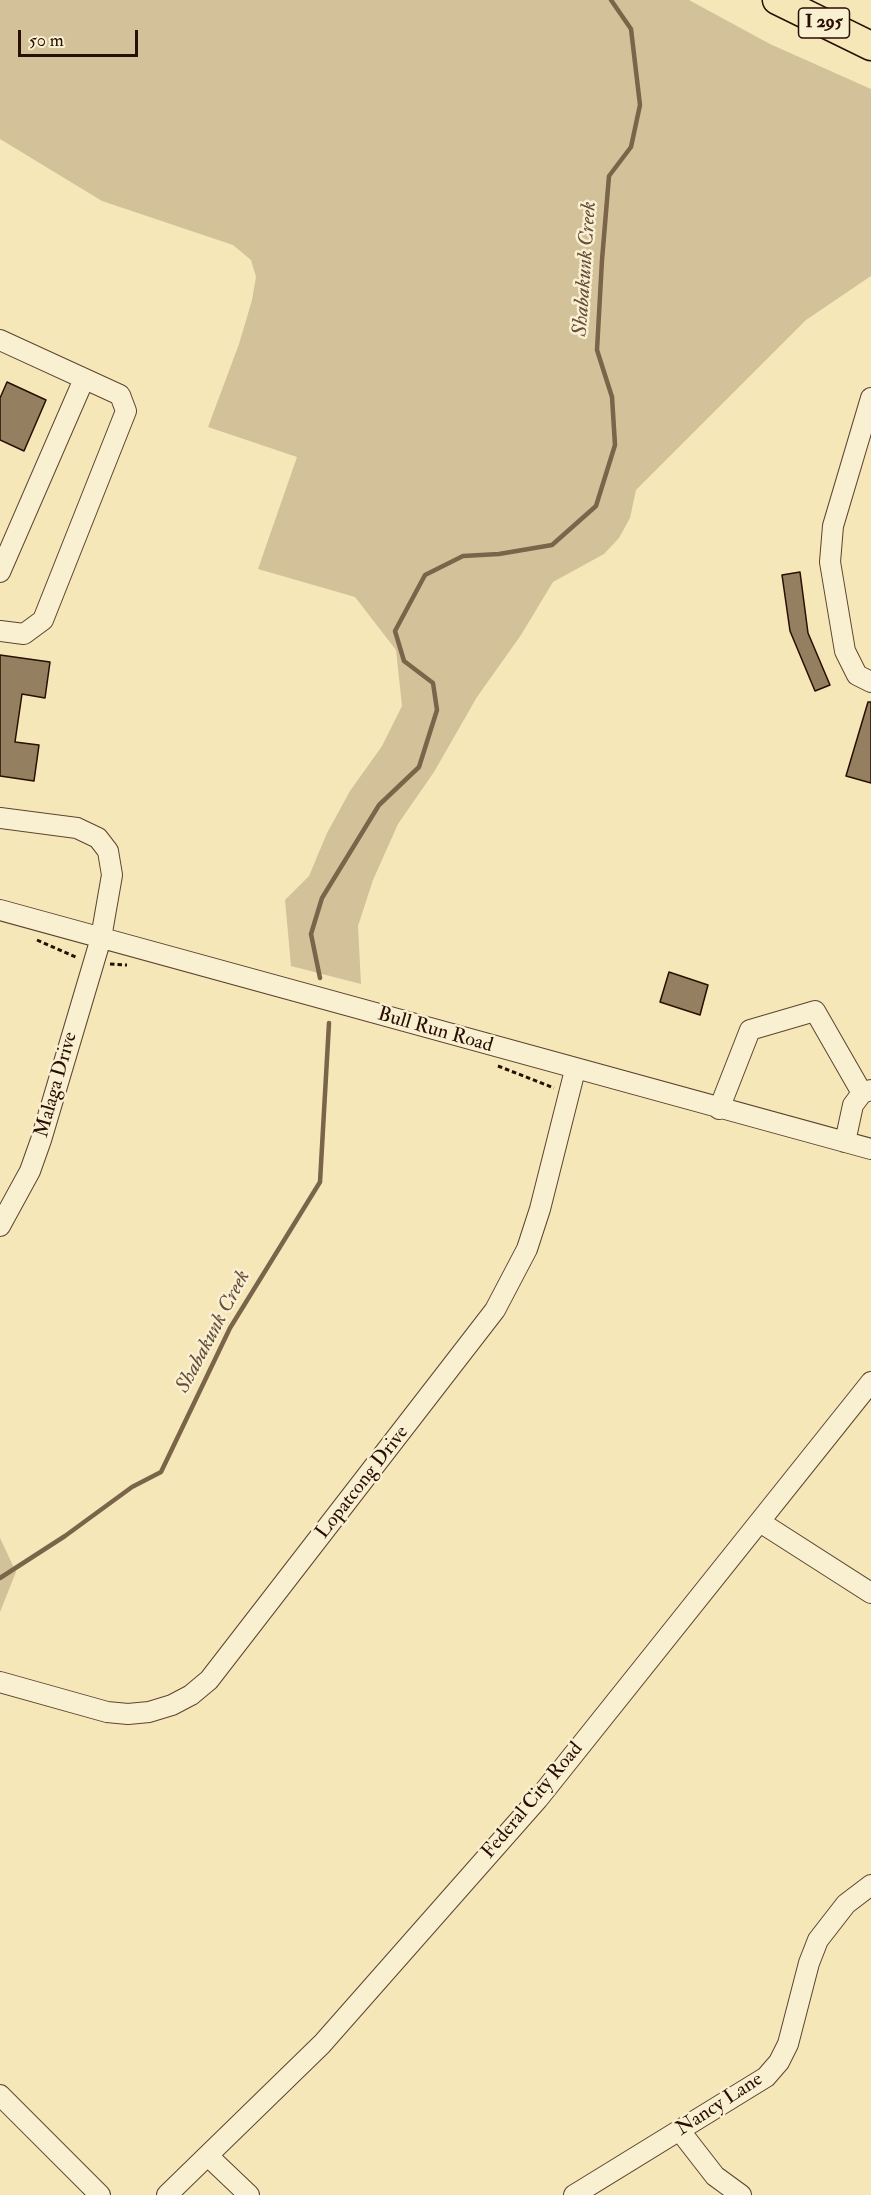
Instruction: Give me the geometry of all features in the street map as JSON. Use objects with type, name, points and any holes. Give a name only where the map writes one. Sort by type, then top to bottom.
[{"type":"highway","name":"I 295","points":[[777,0],[871,46]]},
{"type":"street","points":[[0,340],[120,395],[126,411],[43,620],[24,634],[0,631]]},
{"type":"street","points":[[0,572],[84,379]]},
{"type":"street","points":[[871,399],[833,526],[830,562],[845,651],[857,675],[871,682]]},
{"type":"street","name":"Malaga Drive","points":[[0,818],[77,828],[98,838],[108,851],[112,875],[101,938],[30,1171],[14,1205],[0,1226]]},
{"type":"street","name":"Bull Run Road","points":[[0,910],[575,1070],[871,1149]]},
{"type":"street","points":[[719,1109],[750,1030],[815,1011],[866,1091],[853,1105],[845,1142]]},
{"type":"street","name":"Lopatcong Drive","points":[[0,1682],[106,1712],[128,1714],[148,1712],[172,1705],[191,1695],[209,1680],[495,1310],[527,1249],[540,1209],[575,1070]]},
{"type":"street","name":"Federal City Road","points":[[167,2195],[322,2044],[538,1799],[871,1382]]},
{"type":"street","points":[[760,1522],[871,1593]]},
{"type":"street","name":"Nancy Lane","points":[[574,2195],[752,2088],[779,2062],[788,2044],[809,1963],[818,1940],[846,1904],[871,1885]]},
{"type":"street","points":[[0,2096],[100,2195]]},
{"type":"street","points":[[680,2131],[715,2176],[741,2195]]},
{"type":"street","points":[[208,2156],[249,2195]]},
{"type":"path","points":[[31,937],[93,963],[136,967]]},
{"type":"path","points":[[490,1063],[541,1084],[568,1092]]},
{"type":"shaded area","points":[[0,0],[689,0],[770,44],[871,89],[871,276],[806,320],[636,490],[630,518],[619,538],[604,554],[553,582],[521,635],[477,697],[434,772],[398,824],[373,880],[358,926],[361,984],[291,966],[285,900],[309,876],[327,833],[350,791],[382,746],[402,706],[396,650],[355,597],[258,569],[297,457],[208,427],[239,344],[252,300],[256,277],[251,260],[233,245],[102,201],[0,139]]},
{"type":"shaded area","points":[[0,1538],[16,1572],[0,1612]]},
{"type":"building","points":[[7,382],[46,400],[24,451],[0,440],[0,398]]},
{"type":"building","points":[[800,572],[808,633],[830,685],[815,691],[790,631],[782,575]]},
{"type":"building","points":[[0,655],[50,662],[45,698],[22,694],[15,742],[39,745],[34,781],[0,776]]},
{"type":"building","points":[[868,702],[871,702],[871,783],[846,776]]},
{"type":"building","points":[[669,972],[708,985],[700,1015],[660,1002]]},
{"type":"waterway","name":"Shabakunk Creek","points":[[320,978],[311,934],[322,898],[379,805],[419,767],[437,710],[433,683],[404,661],[395,631],[425,575],[463,556],[499,554],[552,545],[596,506],[615,445],[612,397],[597,350],[602,260],[609,176],[631,147],[640,105],[631,29],[611,0]]},
{"type":"waterway","name":"Shabakunk Creek","points":[[0,1578],[65,1536],[132,1487],[161,1472],[230,1328],[320,1182],[329,1023]]}]
